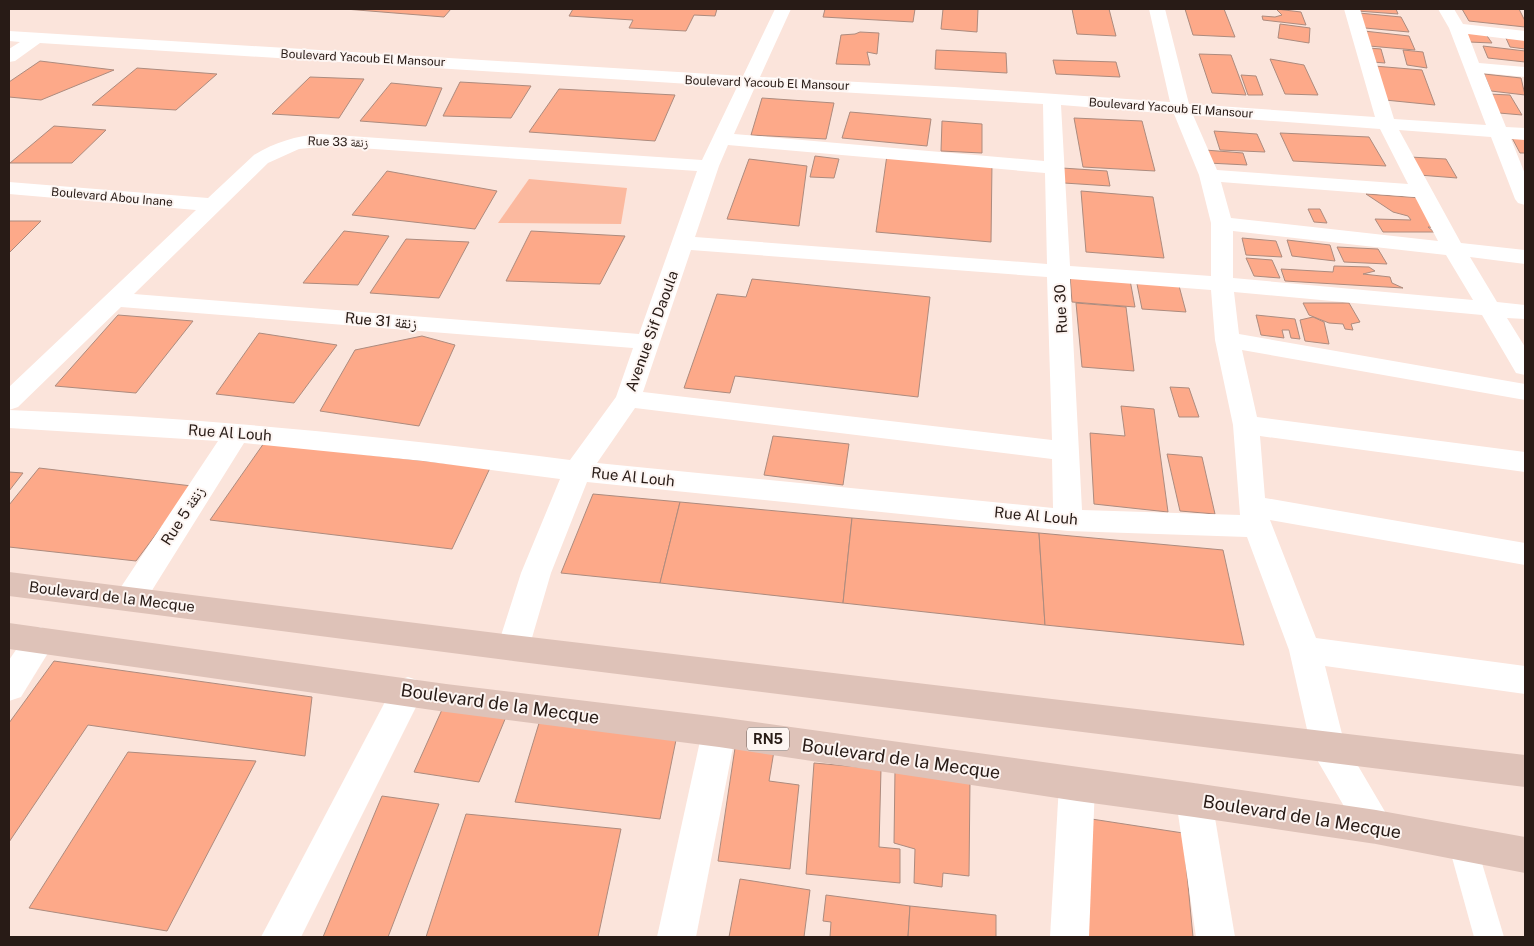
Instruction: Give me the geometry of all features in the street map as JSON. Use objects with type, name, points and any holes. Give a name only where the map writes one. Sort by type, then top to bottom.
[{"type":"main road","name":"Boulevard de la Mecque","points":[[9,584],[513,648],[1525,771]]},
{"type":"main road","name":"Boulevard de la Mecque","points":[[24,638],[719,732],[1077,785],[1194,800],[1376,827],[1525,855]]},
{"type":"street","name":"Avenue Sif Daoula","points":[[513,648],[536,573],[577,471],[628,399],[684,243],[709,166],[783,9]]},
{"type":"street","points":[[1156,9],[1181,108],[1209,175],[1222,223],[1222,284],[1226,340],[1246,425],[1255,516],[1305,650],[1328,747],[1376,827]]},
{"type":"street","points":[[1352,9],[1386,123],[1454,250],[1525,368]]},
{"type":"street","points":[[1446,9],[1457,28],[1471,67],[1500,132],[1525,199]]},
{"type":"street","points":[[1457,28],[1525,36]]},
{"type":"street","name":"Boulevard Yacoub El Mansour","points":[[9,36],[748,82],[867,87],[1525,134]]},
{"type":"street","points":[[9,57],[38,37]]},
{"type":"street","points":[[1471,67],[1525,72]]},
{"type":"street","name":"Rue 30","points":[[1052,100],[1067,451],[1068,520]]},
{"type":"street","points":[[722,138],[1054,168]]},
{"type":"street","name":"Rue 33 زنقة","points":[[9,401],[261,159],[284,145],[306,140],[330,140],[709,166]]},
{"type":"street","points":[[1209,175],[1422,190]]},
{"type":"street","name":"Boulevard Abou Inane","points":[[9,188],[215,205]]},
{"type":"street","points":[[1222,223],[1525,257]]},
{"type":"street","points":[[684,243],[1222,284],[1525,312]]},
{"type":"street","name":"Rue 31 زنقة","points":[[114,299],[648,342]]},
{"type":"street","points":[[1226,340],[1525,392]]},
{"type":"street","points":[[628,399],[1067,451]]},
{"type":"street","name":"Rue Al Louh","points":[[9,419],[237,433],[423,451],[577,471],[1068,520],[1255,516],[1525,554]]},
{"type":"street","points":[[1246,425],[1525,462]]},
{"type":"street","name":"Rue 5 زنقة","points":[[130,599],[237,433]]},
{"type":"street","points":[[9,687],[24,638]]},
{"type":"street","points":[[1305,650],[1525,680]]},
{"type":"street","points":[[280,937],[408,691]]},
{"type":"street","points":[[676,937],[719,732]]},
{"type":"street","points":[[1069,937],[1077,785]]},
{"type":"street","points":[[1194,800],[1216,937]]},
{"type":"lane","points":[[1462,843],[1489,937]]},
{"type":"shaded area","points":[[529,179],[627,188],[621,224],[498,223]]},
{"type":"building","points":[[345,9],[451,9],[444,17]]},
{"type":"building","points":[[573,9],[717,9],[715,16],[694,15],[686,31],[629,28],[633,20],[569,16]]},
{"type":"building","points":[[825,9],[915,9],[913,22],[823,17]]},
{"type":"building","points":[[943,9],[978,9],[977,32],[941,29]]},
{"type":"building","points":[[1072,9],[1109,9],[1116,36],[1077,34]]},
{"type":"building","points":[[1185,9],[1224,9],[1235,37],[1193,35]]},
{"type":"building","points":[[1276,9],[1301,12],[1306,25],[1263,20],[1262,16],[1275,17],[1282,15]]},
{"type":"building","points":[[1357,9],[1396,9],[1398,14],[1357,11]]},
{"type":"building","points":[[1462,9],[1519,9],[1525,21],[1525,27],[1469,21]]},
{"type":"building","points":[[1359,13],[1401,17],[1409,32],[1365,28]]},
{"type":"building","points":[[1280,24],[1310,28],[1309,43],[1278,38]]},
{"type":"building","points":[[1364,31],[1409,36],[1415,50],[1369,46]]},
{"type":"building","points":[[860,32],[879,33],[877,54],[867,52],[870,65],[836,64],[841,35]]},
{"type":"building","points":[[1462,32],[1485,33],[1492,43],[1469,42]]},
{"type":"building","points":[[1505,36],[1525,38],[1525,49],[1510,47]]},
{"type":"building","points":[[1483,46],[1525,51],[1525,62],[1488,58]]},
{"type":"building","points":[[1369,48],[1381,49],[1385,63],[1373,62]]},
{"type":"building","points":[[936,50],[1006,53],[1007,73],[935,69]]},
{"type":"building","points":[[1403,50],[1423,52],[1427,68],[1407,65]]},
{"type":"building","points":[[1199,54],[1231,55],[1246,95],[1212,93]]},
{"type":"building","points":[[1270,59],[1304,65],[1318,95],[1285,94]]},
{"type":"building","points":[[1053,60],[1116,62],[1120,77],[1056,74]]},
{"type":"building","points":[[40,61],[114,70],[41,100],[9,97],[9,82]]},
{"type":"building","points":[[1374,66],[1422,70],[1435,105],[1385,100]]},
{"type":"building","points":[[137,68],[217,74],[176,110],[92,105]]},
{"type":"building","points":[[1484,74],[1521,78],[1525,95],[1491,91]]},
{"type":"building","points":[[1241,75],[1256,76],[1263,95],[1248,95]]},
{"type":"building","points":[[310,77],[364,79],[339,118],[272,114]]},
{"type":"building","points":[[460,82],[531,86],[511,118],[443,116]]},
{"type":"building","points":[[391,83],[442,88],[426,126],[360,121]]},
{"type":"building","points":[[559,89],[675,95],[655,141],[529,132]]},
{"type":"building","points":[[1488,94],[1510,95],[1522,115],[1499,113]]},
{"type":"building","points":[[762,98],[834,103],[826,139],[751,135]]},
{"type":"building","points":[[850,112],[931,119],[927,146],[842,138]]},
{"type":"building","points":[[1074,118],[1142,121],[1155,171],[1083,167]]},
{"type":"building","points":[[942,121],[982,124],[982,153],[941,151]]},
{"type":"building","points":[[54,126],[106,130],[72,163],[10,163]]},
{"type":"building","points":[[1214,131],[1257,134],[1265,152],[1220,150]]},
{"type":"building","points":[[1280,133],[1369,137],[1386,166],[1293,161]]},
{"type":"building","points":[[1511,136],[1525,137],[1525,153],[1520,153]]},
{"type":"building","points":[[1205,150],[1243,153],[1247,165],[1208,163]]},
{"type":"building","points":[[887,155],[992,163],[991,242],[876,232]]},
{"type":"building","points":[[815,156],[839,159],[834,178],[810,177]]},
{"type":"building","points":[[1410,157],[1446,159],[1457,178],[1419,175]]},
{"type":"building","points":[[749,159],[807,166],[799,226],[727,219]]},
{"type":"building","points":[[1062,168],[1107,171],[1110,186],[1064,183]]},
{"type":"building","points":[[387,171],[497,191],[475,229],[352,215]]},
{"type":"building","points":[[1081,191],[1153,197],[1164,258],[1086,252]]},
{"type":"building","points":[[1366,194],[1422,198],[1438,228],[1428,227],[1434,232],[1383,232],[1375,219],[1411,220],[1408,216],[1393,212]]},
{"type":"building","points":[[1308,209],[1320,209],[1327,223],[1314,222]]},
{"type":"building","points":[[9,221],[41,221],[9,253]]},
{"type":"building","points":[[344,231],[389,236],[358,285],[303,283]]},
{"type":"building","points":[[531,231],[625,236],[600,284],[506,281]]},
{"type":"building","points":[[1242,238],[1276,241],[1282,257],[1246,255]]},
{"type":"building","points":[[406,239],[469,242],[439,298],[370,293]]},
{"type":"building","points":[[1287,240],[1330,245],[1335,261],[1292,256]]},
{"type":"building","points":[[1337,247],[1378,249],[1387,264],[1344,262]]},
{"type":"building","points":[[1246,258],[1272,260],[1280,278],[1254,276]]},
{"type":"building","points":[[1334,266],[1369,267],[1375,271],[1363,274],[1390,277],[1392,283],[1403,288],[1285,281],[1281,269],[1333,272]]},
{"type":"building","points":[[1070,276],[1130,280],[1135,307],[1072,302]]},
{"type":"building","points":[[752,279],[930,297],[918,397],[735,376],[730,393],[684,388],[717,294],[746,297]]},
{"type":"building","points":[[1136,279],[1178,282],[1186,312],[1142,309]]},
{"type":"building","points":[[1076,303],[1126,307],[1134,371],[1082,367]]},
{"type":"building","points":[[1303,303],[1349,303],[1360,322],[1351,324],[1353,330],[1345,329],[1343,324],[1329,323],[1309,315]]},
{"type":"building","points":[[118,315],[193,321],[136,393],[55,386]]},
{"type":"building","points":[[1256,315],[1295,319],[1300,339],[1291,338],[1289,330],[1282,330],[1284,338],[1261,335]]},
{"type":"building","points":[[1313,317],[1324,322],[1329,344],[1305,341],[1300,320]]},
{"type":"building","points":[[259,333],[337,345],[294,403],[216,394]]},
{"type":"building","points":[[422,336],[455,345],[419,426],[320,411],[355,350]]},
{"type":"building","points":[[1170,387],[1189,388],[1199,417],[1179,417]]},
{"type":"building","points":[[1121,406],[1154,409],[1168,512],[1094,504],[1090,433],[1125,436]]},
{"type":"building","points":[[773,436],[849,444],[843,485],[764,475]]},
{"type":"building","points":[[264,443],[490,468],[452,549],[210,520]]},
{"type":"building","points":[[1167,454],[1202,457],[1215,514],[1180,511]]},
{"type":"building","points":[[39,468],[192,486],[136,561],[9,547],[9,505]]},
{"type":"building","points":[[9,472],[23,473],[9,491]]},
{"type":"building","points":[[593,494],[680,502],[660,583],[561,573]]},
{"type":"building","points":[[680,502],[852,518],[843,603],[660,583]]},
{"type":"building","points":[[852,518],[1039,533],[1045,625],[843,603]]},
{"type":"building","points":[[1039,533],[1223,550],[1244,645],[1045,625]]},
{"type":"building","points":[[54,661],[312,697],[305,756],[88,725],[9,842],[9,723]]},
{"type":"building","points":[[445,703],[508,712],[479,782],[414,772]]},
{"type":"building","points":[[540,720],[677,735],[660,819],[515,802]]},
{"type":"building","points":[[735,748],[774,751],[769,781],[799,785],[790,869],[718,861]]},
{"type":"building","points":[[128,752],[256,761],[167,931],[29,908]]},
{"type":"building","points":[[814,763],[881,769],[879,847],[900,849],[900,883],[806,874]]},
{"type":"building","points":[[895,770],[970,779],[969,876],[943,873],[942,887],[914,883],[915,849],[894,843]]},
{"type":"building","points":[[382,796],[439,804],[388,937],[323,937]]},
{"type":"building","points":[[466,814],[621,829],[598,937],[426,937]]},
{"type":"building","points":[[1085,818],[1183,833],[1193,937],[1088,937]]},
{"type":"building","points":[[740,879],[810,890],[804,937],[729,937]]},
{"type":"building","points":[[826,895],[910,906],[908,937],[830,937],[831,922],[823,921]]},
{"type":"building","points":[[910,906],[996,915],[996,937],[908,937]]}]
